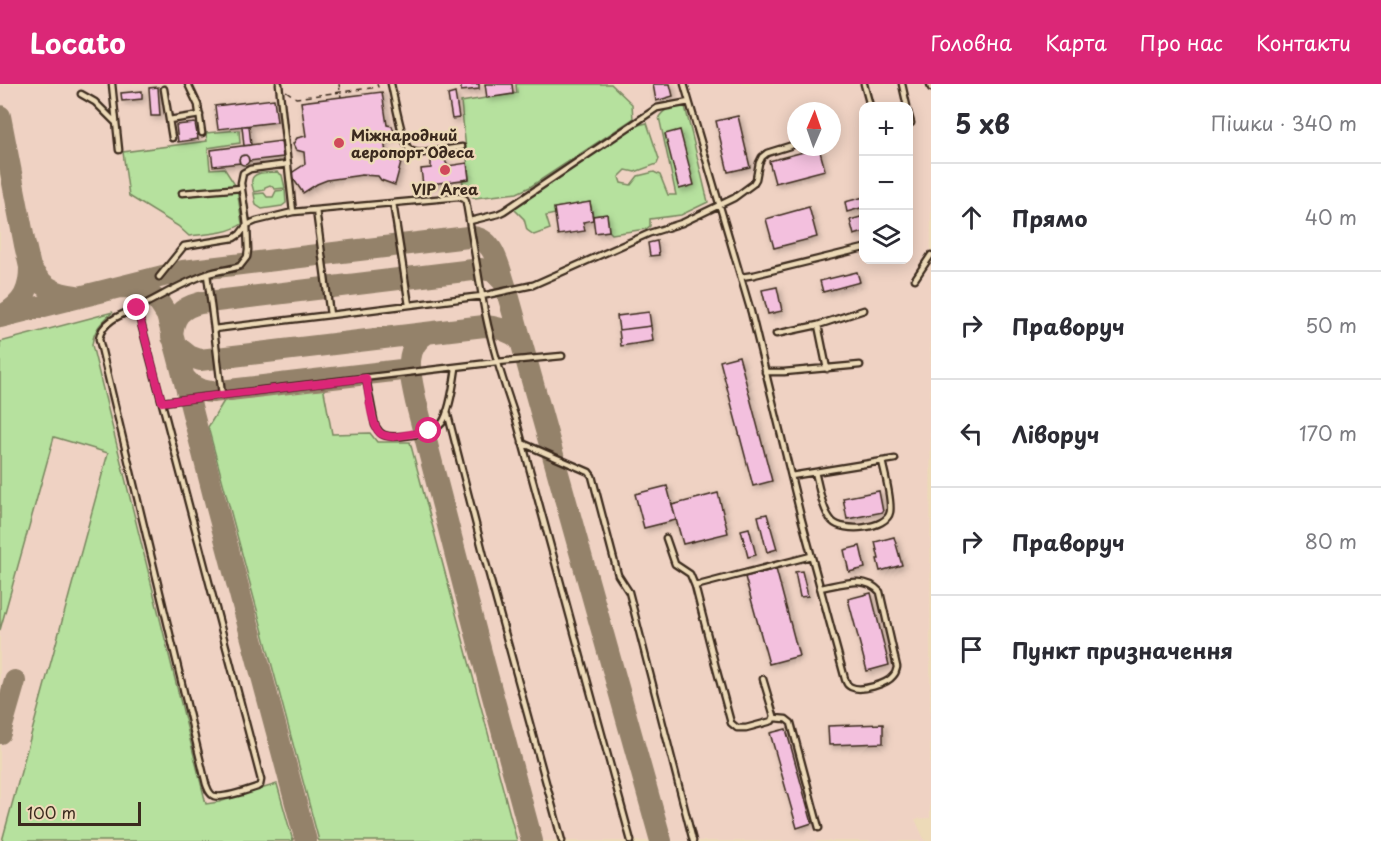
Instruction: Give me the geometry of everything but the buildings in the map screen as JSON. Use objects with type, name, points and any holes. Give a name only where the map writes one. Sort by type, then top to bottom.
[{"type":"lane","points":[[112,84],[118,150]]},
{"type":"lane","points":[[188,84],[198,105],[202,134]]},
{"type":"lane","points":[[390,84],[408,149],[416,153],[423,153],[462,147]]},
{"type":"lane","points":[[684,84],[751,312],[811,556],[820,588],[848,684],[854,688],[865,688],[885,683],[896,673],[897,667],[880,592],[873,585],[863,582],[820,588]]},
{"type":"lane","points":[[864,84],[869,102]]},
{"type":"lane","points":[[902,84],[906,102]]},
{"type":"lane","points":[[279,85],[293,212]]},
{"type":"lane","points":[[164,89],[172,138]]},
{"type":"lane","points":[[81,94],[95,102],[115,122]]},
{"type":"lane","points":[[470,221],[504,211],[657,108],[689,102]]},
{"type":"lane","points":[[169,120],[200,115]]},
{"type":"lane","points":[[214,329],[482,296],[533,285],[650,233],[682,223],[734,198],[753,184],[762,157],[767,153],[787,147]]},
{"type":"lane","points":[[137,308],[261,780],[257,787],[222,796],[214,796],[209,792],[206,784],[99,339],[105,326],[113,319],[207,274],[236,268],[242,264],[248,253],[241,177],[250,169],[288,164]]},
{"type":"lane","points":[[182,194],[242,188]]},
{"type":"lane","points":[[159,277],[184,246],[234,238],[247,225],[256,220],[293,212],[465,199],[487,325],[522,443],[631,841]]},
{"type":"lane","points":[[393,203],[409,305]]},
{"type":"lane","points":[[316,210],[330,315]]},
{"type":"lane","points":[[741,277],[859,249]]},
{"type":"lane","points":[[915,279],[931,255]]},
{"type":"lane","points":[[207,274],[222,395]]},
{"type":"lane","points":[[776,334],[818,325],[864,310]]},
{"type":"lane","points":[[818,325],[826,369]]},
{"type":"lane","points":[[162,402],[562,356]]},
{"type":"lane","points":[[765,372],[860,365]]},
{"type":"lane","points":[[366,378],[375,425],[382,434],[393,437],[423,433],[440,426],[447,411],[456,368]]},
{"type":"lane","points":[[447,411],[562,841]]},
{"type":"lane","points":[[522,443],[589,472],[592,476],[618,575],[629,592],[693,841]]},
{"type":"lane","points":[[791,476],[894,459]]},
{"type":"lane","points":[[815,472],[831,520],[850,528],[866,527],[885,521],[890,515],[882,461]]},
{"type":"lane","points":[[666,538],[675,564],[690,574],[695,586],[731,723],[737,728],[746,729],[772,722],[774,718]]},
{"type":"lane","points":[[695,586],[811,556]]},
{"type":"lane","points":[[763,679],[774,718]]},
{"type":"lane","points":[[774,718],[786,719],[791,723],[819,828]]},
{"type":"path","points":[[339,84],[341,97]]},
{"type":"path","points":[[279,85],[296,98],[378,87],[377,84]]},
{"type":"shaded area","points":[[0,84],[931,84],[930,818],[915,819],[925,841],[0,841]]},
{"type":"green space","points":[[516,84],[611,84],[632,104],[633,119],[530,187],[517,193],[475,198],[466,191],[462,179],[469,178],[461,102],[517,93]]},
{"type":"green space","points":[[683,105],[708,202],[681,215],[650,219],[650,226],[646,229],[612,234],[609,231],[607,214],[593,216],[590,202],[554,208],[555,214],[546,216],[550,229],[534,235],[527,230],[524,219],[512,207],[634,126],[647,123],[659,159],[657,164],[635,172],[626,170],[619,177],[621,183],[631,185],[638,176],[654,172],[660,175],[668,195],[676,195],[659,117],[669,108]]},
{"type":"green space","points":[[239,130],[240,143],[208,148],[210,169],[224,168],[237,188],[242,224],[223,232],[189,236],[178,226],[129,196],[123,152],[207,141],[206,133]]},
{"type":"green space","points":[[277,172],[282,175],[285,188],[275,189],[270,185],[264,190],[254,192],[252,182],[255,175]]},
{"type":"green space","points":[[285,190],[286,203],[282,206],[262,209],[256,205],[254,194],[264,193],[267,197],[273,197],[276,191]]},
{"type":"green space","points":[[113,312],[99,327],[92,345],[206,804],[277,784],[293,841],[2,841],[108,453],[54,437],[0,630],[0,342]]},
{"type":"green space","points":[[323,386],[332,434],[370,433],[377,442],[410,442],[517,841],[319,841],[208,427],[224,401]]},
{"type":"taxiway","points":[[0,116],[30,267]]},
{"type":"taxiway","points":[[0,317],[183,271],[468,237],[485,242],[495,256],[507,291],[661,841]]},
{"type":"taxiway","points":[[3,315],[21,301],[29,283],[30,267],[49,288],[76,296]]},
{"type":"taxiway","points":[[172,337],[174,324],[179,314],[200,303],[481,269],[493,271],[503,281]]},
{"type":"taxiway","points":[[121,287],[137,288],[147,293],[158,301],[167,315],[306,841]]},
{"type":"taxiway","points":[[175,345],[189,356],[200,360],[484,326],[504,330],[520,340]]},
{"type":"taxiway","points":[[427,333],[419,340],[411,355],[412,383],[532,841]]},
{"type":"taxiway","points":[[183,376],[195,387],[212,392],[410,369]]},
{"type":"taxiway","points":[[0,733],[15,681]]},
{"type":"place","name":"Міжнародний аеропорт Одеса","points":[[339,143]]},
{"type":"place","name":"VIP Area","points":[[445,170]]},
{"type":"route","points":[[137,308],[162,402],[366,378],[373,419],[379,432],[393,437],[429,431]]}]
